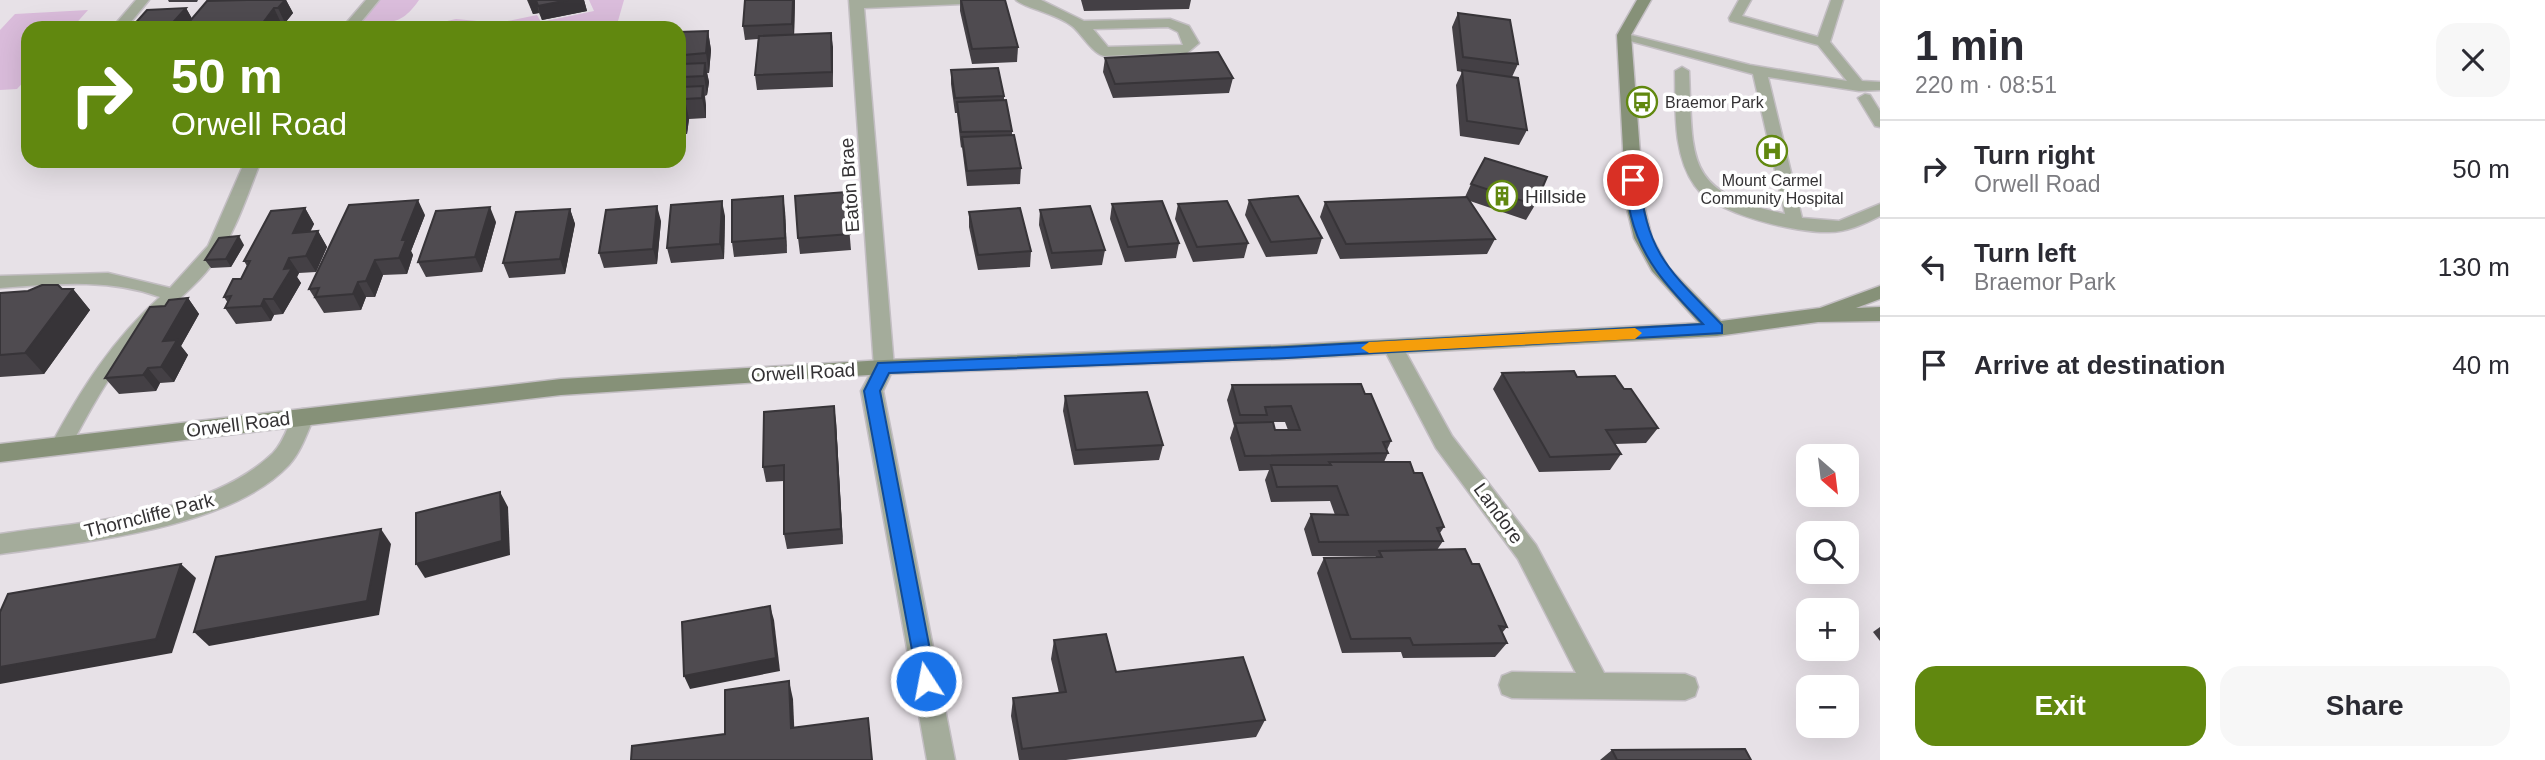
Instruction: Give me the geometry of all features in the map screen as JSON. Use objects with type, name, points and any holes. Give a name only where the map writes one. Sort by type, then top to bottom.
[{"type":"street","points":[[856,2],[962,0]]},
{"type":"street","points":[[1023,0],[1056,9],[1080,25],[1104,52],[1187,48],[1192,43],[1184,29],[1170,23],[1080,25]]},
{"type":"street","points":[[1644,0],[1624,35],[1635,205],[1643,237],[1661,271],[1717,329]]},
{"type":"street","name":"Eaton Brae","points":[[856,2],[884,368]]},
{"type":"street","name":"Orwell Road","points":[[1818,315],[1880,292]]},
{"type":"street","name":"Orwell Road","points":[[0,453],[561,387],[884,368],[1717,329],[1818,315],[1880,314]]},
{"type":"street","name":"Landore","points":[[1394,346],[1444,442],[1527,552],[1596,685]]},
{"type":"street","points":[[884,368],[872,391],[941,760]]},
{"type":"street","name":"Thorncliffe Park","points":[[0,544],[106,528],[204,504],[248,486],[282,458],[303,417]]},
{"type":"street","points":[[1512,685],[1685,687]]},
{"type":"lane","points":[[125,21],[143,0]]},
{"type":"lane","points":[[355,21],[373,0]]},
{"type":"lane","points":[[1745,0],[1735,18],[1823,41],[1862,92],[1880,123]]},
{"type":"lane","points":[[1823,41],[1837,0]]},
{"type":"lane","points":[[1624,35],[1862,92],[1880,86]]},
{"type":"lane","points":[[1759,69],[1795,222]]},
{"type":"lane","points":[[1682,71],[1686,140],[1699,181],[1710,195],[1738,207],[1816,227],[1852,225],[1880,209]]},
{"type":"lane","points":[[61,445],[86,400],[133,334],[196,272],[220,238],[250,168]]},
{"type":"lane","points":[[0,282],[121,278],[143,282],[173,295]]},
{"type":"shaded area","points":[[378,0],[419,0],[400,19],[361,21]]},
{"type":"shaded area","points":[[589,0],[624,0],[618,21],[546,21],[594,11]]},
{"type":"shaded area","points":[[88,10],[78,21],[21,21],[21,85],[17,89],[0,90],[0,30],[15,14]]},
{"type":"shaded area","points":[[537,15],[540,21],[508,21]]},
{"type":"building","points":[[285,0],[278,8],[274,8],[264,21],[190,21],[207,1]]},
{"type":"building","points":[[536,0],[568,0],[538,6]]},
{"type":"building","points":[[745,0],[793,0],[792,24],[743,26]]},
{"type":"building","points":[[961,0],[1005,0],[1018,47],[972,49]]},
{"type":"building","points":[[186,8],[174,21],[137,21],[147,10]]},
{"type":"building","points":[[1458,13],[1510,20],[1518,64],[1463,57]]},
{"type":"building","points":[[708,31],[706,53],[686,55],[686,32]]},
{"type":"building","points":[[831,33],[832,72],[755,75],[759,36]]},
{"type":"building","points":[[1218,52],[1233,78],[1115,84],[1105,58]]},
{"type":"building","points":[[705,63],[704,76],[686,77],[686,64]]},
{"type":"building","points":[[998,68],[1004,96],[955,98],[951,70]]},
{"type":"building","points":[[1462,70],[1518,78],[1527,130],[1467,121]]},
{"type":"building","points":[[703,86],[702,98],[686,99],[686,87]]},
{"type":"building","points":[[1006,100],[1012,131],[961,132],[957,102]]},
{"type":"building","points":[[1014,135],[1021,168],[967,171],[962,137]]},
{"type":"building","points":[[1485,158],[1547,177],[1535,205],[1471,184]]},
{"type":"building","points":[[846,192],[850,234],[798,238],[795,196]]},
{"type":"building","points":[[783,196],[785,238],[732,242],[732,200]]},
{"type":"building","points":[[1298,196],[1322,238],[1271,242],[1249,200]]},
{"type":"building","points":[[1467,197],[1495,239],[1346,244],[1325,202]]},
{"type":"building","points":[[418,200],[402,240],[406,240],[399,258],[375,260],[366,281],[358,282],[353,294],[315,297],[319,288],[309,289],[349,205]]},
{"type":"building","points":[[722,201],[720,244],[667,248],[671,205]]},
{"type":"building","points":[[1162,201],[1179,243],[1128,247],[1112,204]]},
{"type":"building","points":[[1227,201],[1248,243],[1197,247],[1178,204]]},
{"type":"building","points":[[657,206],[653,249],[599,253],[606,210]]},
{"type":"building","points":[[1090,206],[1105,250],[1052,253],[1040,210]]},
{"type":"building","points":[[490,207],[475,257],[418,262],[436,211]]},
{"type":"building","points":[[305,208],[293,233],[318,231],[306,256],[289,258],[284,269],[292,268],[273,299],[264,299],[261,306],[225,308],[231,296],[224,297],[233,279],[241,279],[250,261],[244,261],[271,211]]},
{"type":"building","points":[[1020,208],[1031,251],[978,255],[969,212]]},
{"type":"building","points":[[570,209],[560,259],[503,263],[516,212]]},
{"type":"building","points":[[239,236],[226,259],[205,260],[219,238]]},
{"type":"building","points":[[42,285],[73,289],[25,353],[0,355],[0,293],[28,291]]},
{"type":"building","points":[[188,298],[163,341],[177,340],[161,367],[148,368],[143,375],[105,378],[150,307],[165,306],[169,300]]},
{"type":"building","points":[[1574,371],[1577,377],[1615,376],[1624,389],[1631,389],[1658,428],[1606,430],[1621,454],[1550,457],[1502,373]]},
{"type":"building","points":[[1361,384],[1365,394],[1371,394],[1391,441],[1383,442],[1388,453],[1245,456],[1235,423],[1273,422],[1275,430],[1300,430],[1291,406],[1265,407],[1267,415],[1240,415],[1232,385]]},
{"type":"building","points":[[1147,392],[1163,445],[1076,450],[1065,396]]},
{"type":"building","points":[[834,406],[841,529],[784,534],[784,465],[763,467],[764,412]]},
{"type":"building","points":[[1329,462],[1410,462],[1414,473],[1422,473],[1444,527],[1437,528],[1443,541],[1319,542],[1311,514],[1348,515],[1337,486],[1277,487],[1271,465],[1331,465]]},
{"type":"building","points":[[500,492],[502,541],[416,564],[416,513]]},
{"type":"building","points":[[381,529],[367,601],[194,632],[216,557]]},
{"type":"building","points":[[1465,549],[1472,564],[1479,564],[1507,627],[1499,626],[1507,643],[1413,645],[1410,638],[1351,639],[1324,558],[1382,557],[1379,551]]},
{"type":"building","points":[[181,564],[156,639],[0,667],[0,612],[8,594]]},
{"type":"building","points":[[770,606],[776,658],[684,676],[682,622]]},
{"type":"building","points":[[1106,634],[1116,672],[1243,657],[1265,720],[1022,749],[1013,698],[1066,692],[1054,640]]},
{"type":"building","points":[[789,681],[791,728],[868,718],[872,760],[631,760],[632,746],[725,734],[725,690]]},
{"type":"building","points":[[1745,749],[1751,760],[1617,760],[1612,750]]},
{"type":"slow traffic","points":[[1369,348],[1635,333]]},
{"type":"place","name":"Braemor Park","points":[[1642,102]]},
{"type":"place","name":"Mount Carmel Community Hospital","points":[[1772,151]]},
{"type":"place","name":"Hillside","points":[[1502,196]]},
{"type":"route","points":[[926,681],[872,391],[884,368],[1287,352],[1717,329],[1661,271],[1643,237],[1635,205],[1633,180]]}]
